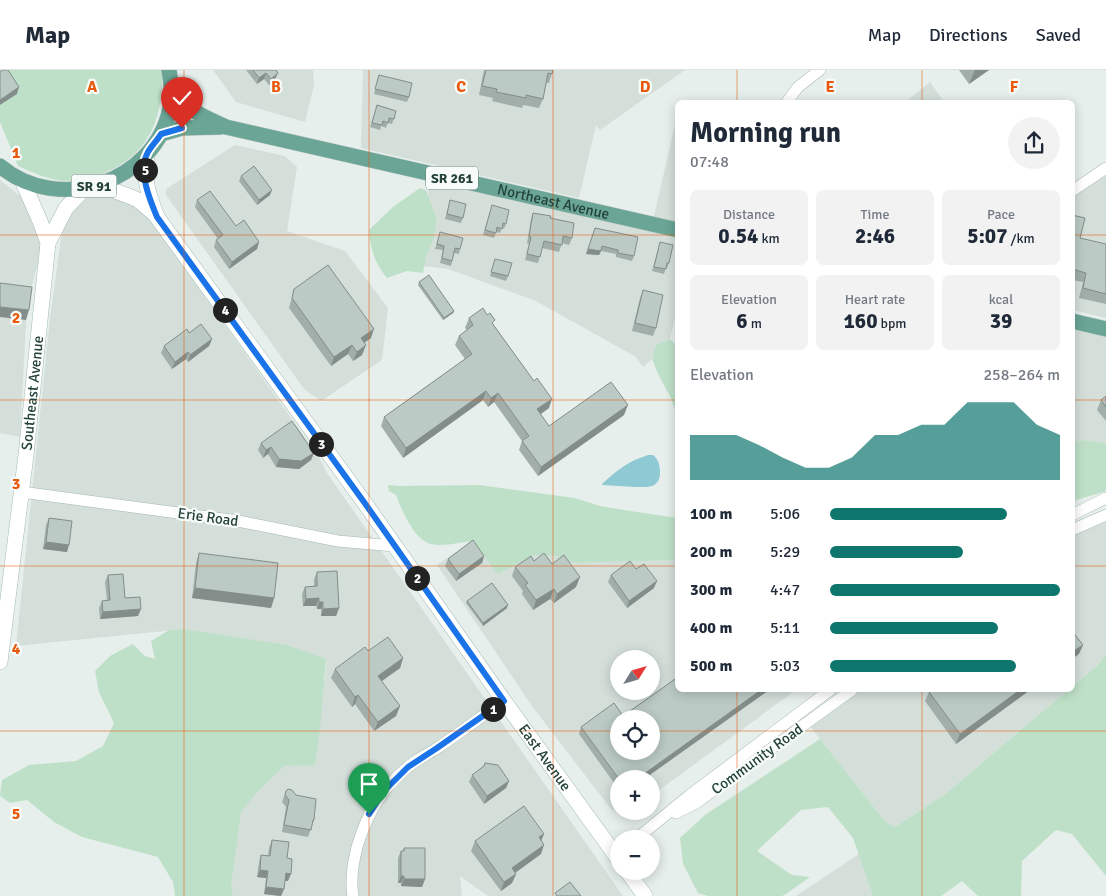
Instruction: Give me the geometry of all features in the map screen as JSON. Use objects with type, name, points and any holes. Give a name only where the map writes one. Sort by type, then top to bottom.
[{"type":"main road","name":"SR 91","points":[[0,176],[19,178],[55,189],[91,187],[125,172],[147,154],[161,134],[170,108],[172,85],[169,70]]},
{"type":"main road","name":"Northeast Avenue","points":[[172,85],[181,100],[191,110],[226,126],[675,229]]},
{"type":"main road","name":"Northeast Avenue","points":[[161,134],[182,128],[226,126]]},
{"type":"main road","name":"East Avenue","points":[[147,154],[146,185],[157,217]]},
{"type":"main road","points":[[0,166],[19,178]]},
{"type":"main road","name":"Southeast Avenue","points":[[19,178],[40,221],[48,243]]},
{"type":"main road","name":"East Avenue","points":[[91,187],[138,200],[157,217],[504,701],[610,844]]},
{"type":"main road","name":"Southeast Avenue","points":[[0,662],[27,445],[48,243],[66,208],[91,187]]},
{"type":"main road","points":[[1075,322],[1106,329]]},
{"type":"main road","points":[[633,880],[645,896]]},
{"type":"street","points":[[788,100],[798,87],[820,70]]},
{"type":"street","points":[[1075,189],[1106,168]]},
{"type":"street","name":"Erie Road","points":[[21,492],[242,522],[338,541],[394,546]]},
{"type":"street","points":[[1075,514],[1106,498]]},
{"type":"street","points":[[1075,529],[1106,515]]},
{"type":"street","name":"Community Road","points":[[648,830],[690,795],[827,692]]},
{"type":"street","name":"Community Road","points":[[658,822],[696,803],[849,692]]},
{"type":"street","points":[[353,896],[351,877],[362,832],[369,814],[384,791],[415,762],[504,701]]},
{"type":"shaded area","points":[[213,70],[313,70],[314,85],[305,122],[236,102]]},
{"type":"shaded area","points":[[363,70],[685,70],[600,130],[596,125],[579,198],[361,148]]},
{"type":"shaded area","points":[[930,82],[943,100],[908,100]]},
{"type":"shaded area","points":[[675,124],[675,226],[653,221]]},
{"type":"shaded area","points":[[235,145],[285,156],[297,167],[287,231],[345,251],[388,308],[382,360],[321,401],[304,389],[166,195],[166,189]]},
{"type":"shaded area","points":[[1106,174],[1106,318],[1075,310],[1075,196]]},
{"type":"shaded area","points":[[0,180],[24,199],[41,238],[39,259],[29,297],[26,322],[20,437],[0,433]]},
{"type":"shaded area","points":[[429,181],[675,237],[675,318],[670,339],[656,345],[652,359],[643,367],[636,357],[536,301],[448,269],[424,266],[434,238],[437,220],[428,196]]},
{"type":"shaded area","points":[[96,193],[113,194],[133,201],[148,217],[318,456],[327,473],[623,896],[488,896],[460,876],[462,896],[232,896],[231,887],[240,812],[325,680],[326,659],[184,629],[16,646],[50,318],[62,231],[78,201]]},
{"type":"shaded area","points":[[1075,328],[1106,335],[1106,443],[1085,440],[1075,442]]},
{"type":"shaded area","points":[[1106,517],[1106,654],[1097,666],[1075,684],[1075,533]]},
{"type":"shaded area","points":[[473,540],[493,567],[560,548],[575,563],[675,560],[675,692],[793,692],[660,789],[660,770],[610,770],[610,808],[532,706],[437,565]]},
{"type":"shaded area","points":[[854,692],[1066,692],[944,795],[895,827],[884,820],[809,725]]},
{"type":"shaded area","points":[[859,854],[873,896],[796,896]]},
{"type":"green space","points":[[0,70],[162,70],[160,101],[153,128],[138,151],[113,169],[97,176],[80,181],[62,181],[36,174],[18,166],[0,122],[0,105],[16,94],[0,78]]},
{"type":"green space","points":[[420,188],[426,190],[437,220],[434,238],[426,257],[423,273],[407,271],[387,278],[374,256],[369,230],[393,207]]},
{"type":"green space","points":[[670,339],[675,344],[675,411],[652,359],[656,345]]},
{"type":"green space","points":[[1085,440],[1106,443],[1106,491],[1075,500],[1075,442]]},
{"type":"green space","points":[[388,485],[479,485],[575,498],[600,506],[675,518],[675,560],[575,563],[557,556],[535,555],[498,574],[473,541],[441,545],[431,544],[419,537],[409,523],[396,495],[389,491]]},
{"type":"green space","points":[[184,629],[287,645],[326,659],[315,765],[284,766],[256,793],[241,812],[231,887],[233,896],[175,896],[173,882],[158,857],[82,837],[54,822],[27,800],[10,803],[0,796],[2,780],[29,765],[76,761],[103,746],[114,723],[99,692],[95,671],[110,656],[133,644],[145,656],[155,659],[151,641],[169,630]]},
{"type":"green space","points":[[1106,654],[1106,876],[1072,834],[1056,830],[1022,861],[1021,896],[978,896],[962,881],[941,896],[873,896],[853,838],[828,807],[801,810],[757,851],[792,875],[810,877],[786,894],[782,896],[708,896],[698,893],[683,864],[680,838],[705,815],[820,739],[884,820],[895,827],[944,795],[1066,692],[1075,692],[1075,684],[1097,666]]},
{"type":"water","points":[[653,455],[656,458],[660,472],[658,482],[652,486],[602,484],[613,474],[635,460]]},
{"type":"building","points":[[8,70],[19,87],[0,100],[0,72]]},
{"type":"building","points":[[253,70],[276,70],[278,73],[271,79],[266,73],[259,78]]},
{"type":"building","points":[[486,70],[553,70],[552,74],[548,73],[543,99],[526,95],[526,98],[496,92],[497,89],[482,86]]},
{"type":"building","points":[[379,75],[412,83],[409,97],[375,89]]},
{"type":"building","points":[[377,105],[396,111],[394,119],[389,118],[388,123],[383,121],[382,125],[372,123]]},
{"type":"building","points":[[254,166],[272,190],[259,200],[241,176]]},
{"type":"building","points":[[210,191],[236,226],[244,220],[259,242],[232,262],[216,240],[223,235],[197,200]]},
{"type":"building","points":[[450,200],[466,204],[463,218],[447,214]]},
{"type":"building","points":[[492,205],[509,210],[506,224],[503,223],[502,229],[497,227],[496,233],[485,230]]},
{"type":"building","points":[[533,213],[574,223],[572,238],[563,236],[562,245],[544,241],[540,257],[527,254]]},
{"type":"building","points":[[1075,216],[1085,218],[1080,238],[1106,244],[1106,294],[1083,288],[1086,273],[1075,270]]},
{"type":"building","points":[[595,228],[638,237],[634,256],[618,253],[618,250],[602,246],[601,251],[588,249]]},
{"type":"building","points":[[440,232],[463,238],[460,249],[455,248],[452,261],[442,258],[444,246],[437,244]]},
{"type":"building","points":[[660,242],[673,245],[666,269],[654,267]]},
{"type":"building","points":[[495,259],[512,263],[508,276],[491,272]]},
{"type":"building","points":[[328,265],[374,329],[361,338],[366,345],[357,352],[352,345],[334,357],[292,298],[294,289]]},
{"type":"building","points":[[429,275],[454,311],[444,318],[419,282]]},
{"type":"building","points":[[0,283],[32,287],[29,310],[0,307]]},
{"type":"building","points":[[643,290],[663,295],[656,328],[635,323]]},
{"type":"building","points":[[483,308],[487,315],[490,313],[495,320],[492,323],[534,381],[537,378],[552,399],[537,409],[549,426],[611,382],[628,405],[541,467],[522,441],[529,436],[498,393],[491,398],[486,391],[406,448],[384,417],[472,354],[459,336],[473,325],[469,318]]},
{"type":"building","points":[[201,324],[212,339],[190,355],[188,352],[175,362],[164,346],[187,329],[189,333]]},
{"type":"building","points":[[1106,396],[1106,407],[1101,400]]},
{"type":"building","points":[[292,421],[314,453],[301,461],[279,459],[271,447],[266,450],[261,443]]},
{"type":"building","points":[[49,518],[72,521],[69,545],[46,542]]},
{"type":"building","points":[[473,540],[484,556],[459,574],[448,559]]},
{"type":"building","points":[[199,553],[278,563],[274,598],[195,588]]},
{"type":"building","points":[[544,553],[552,564],[564,555],[580,577],[557,594],[554,589],[536,600],[525,585],[528,583],[515,567],[531,556],[534,561]]},
{"type":"building","points":[[630,561],[636,569],[644,564],[657,581],[629,601],[611,575]]},
{"type":"building","points":[[337,571],[339,608],[323,609],[323,602],[319,602],[319,598],[306,599],[305,587],[317,586],[317,572]]},
{"type":"building","points":[[123,574],[125,598],[140,597],[141,609],[103,612],[102,601],[110,600],[108,575]]},
{"type":"building","points":[[492,583],[508,605],[483,623],[467,601]]},
{"type":"building","points":[[1075,635],[1083,645],[1075,650]]},
{"type":"building","points":[[388,637],[403,658],[378,676],[400,706],[378,722],[358,695],[355,697],[335,669],[365,647],[368,651]]},
{"type":"building","points":[[675,679],[675,692],[758,692],[650,770],[612,770],[581,727],[614,703],[619,710],[610,710],[610,760],[660,760],[660,710],[631,710],[646,700],[660,700],[660,690]]},
{"type":"building","points":[[929,692],[1017,692],[960,734]]},
{"type":"building","points":[[485,763],[498,765],[509,781],[487,796],[472,775],[484,766]]},
{"type":"building","points":[[288,789],[292,790],[296,795],[316,799],[311,830],[284,825],[289,800],[285,795]]},
{"type":"building","points":[[524,806],[544,834],[539,837],[544,845],[512,868],[516,874],[504,882],[475,841]]},
{"type":"building","points":[[272,840],[289,842],[287,858],[292,859],[291,874],[286,873],[284,889],[266,887],[268,871],[260,870],[261,855],[270,856]]},
{"type":"building","points":[[404,848],[425,848],[425,879],[404,879],[404,876],[401,876],[401,851],[404,851]]},
{"type":"building","points":[[570,882],[581,896],[557,896],[555,893]]},
{"type":"route","points":[[182,128],[161,134],[147,154],[146,185],[157,217],[364,502],[504,701],[408,767],[384,791],[369,814]]}]
